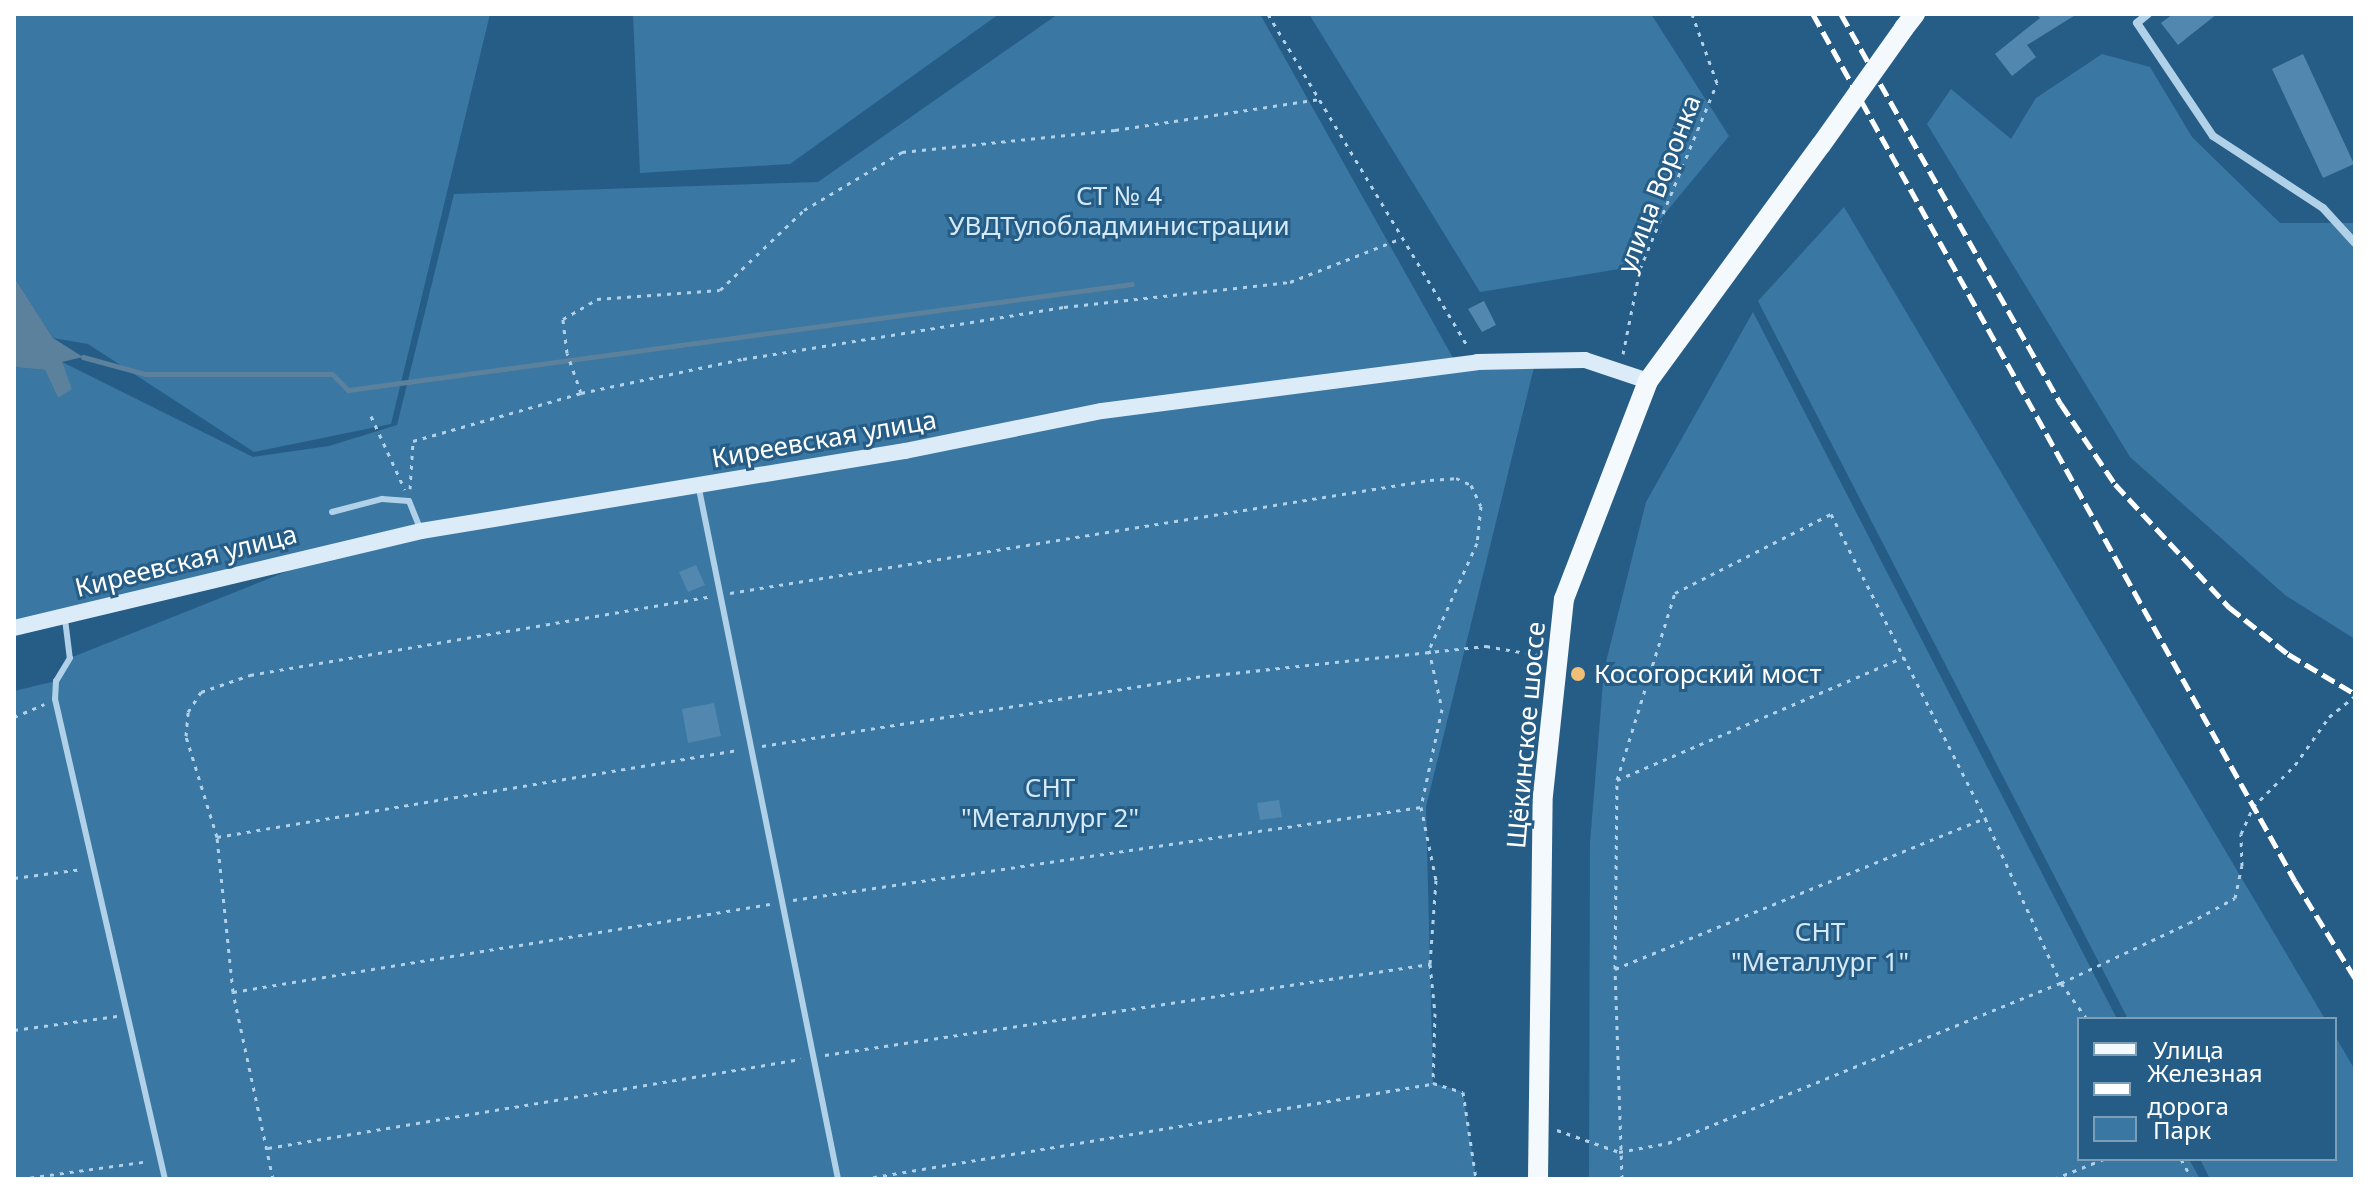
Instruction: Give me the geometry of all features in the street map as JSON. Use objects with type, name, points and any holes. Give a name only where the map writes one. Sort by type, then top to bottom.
[{"type":"main road","name":"Щёкинское шоссе","points":[[1538,1179],[1543,795],[1554,657],[1564,599],[1587,529],[1648,381],[1909,21]]},
{"type":"street","points":[[2148,14],[2137,23],[2213,136],[2323,208],[2355,243]]},
{"type":"street","name":"Киреевская улица","points":[[14,628],[421,531],[698,485],[1102,411],[1477,362],[1563,358],[1620,370],[1648,381]]},
{"type":"lane","points":[[698,485],[717,595],[838,1179]]},
{"type":"lane","points":[[332,512],[382,499],[409,501],[421,531]]},
{"type":"lane","points":[[64,615],[70,658],[56,681],[55,699],[165,1179]]},
{"type":"path","points":[[1268,14],[1400,239],[1477,362]]},
{"type":"path","name":"улица Воронка","points":[[1620,370],[1640,269],[1717,83],[1692,14]]},
{"type":"path","points":[[581,393],[567,353],[563,319],[597,299],[720,290],[804,210],[902,152],[1115,130],[1320,99]]},
{"type":"path","points":[[409,501],[413,441],[581,393],[743,359],[1064,307],[1290,282],[1400,239]]},
{"type":"path","points":[[371,416],[409,501]]},
{"type":"path","points":[[273,1179],[233,992],[217,837],[186,736],[188,712],[201,692],[250,675],[717,595],[1456,478],[1471,485],[1481,506],[1477,543],[1429,650],[1442,709],[1421,807],[1436,880],[1430,964],[1433,1083]]},
{"type":"path","points":[[1622,1179],[1615,969],[1617,780],[1675,593],[1831,514],[1985,818],[2061,983],[2086,1017]]},
{"type":"path","points":[[217,837],[1196,677],[1486,646],[1554,657]]},
{"type":"path","points":[[1617,780],[1905,657]]},
{"type":"path","points":[[1539,1124],[1619,1152],[1668,1143],[2061,983],[2235,898],[2242,866],[2241,834],[2253,807],[2295,765],[2329,717],[2355,696]]},
{"type":"path","points":[[14,717],[55,699]]},
{"type":"path","points":[[233,992],[780,902],[1421,807]]},
{"type":"path","points":[[1615,969],[1985,818]]},
{"type":"path","points":[[14,878],[94,868]]},
{"type":"path","points":[[267,1148],[814,1056],[1430,964]]},
{"type":"path","points":[[14,1030],[129,1015]]},
{"type":"path","points":[[863,1179],[1433,1083],[1463,1092],[1476,1179]]},
{"type":"path","points":[[20,1179],[161,1159]]},
{"type":"path","points":[[2054,1179],[2099,1161]]},
{"type":"path","points":[[2182,1161],[2192,1179]]},
{"type":"green space","points":[[14,14],[490,14],[391,424],[254,452],[88,344],[53,338],[14,277]]},
{"type":"green space","points":[[633,14],[999,14],[790,164],[640,173]]},
{"type":"green space","name":"СНТ \"Металлург 2\"","points":[[1058,14],[1260,14],[1457,365],[1536,359],[1426,807],[1433,1083],[1463,1092],[1476,1179],[14,1179],[14,691],[56,681],[70,658],[343,549],[14,628],[14,367],[45,370],[58,398],[62,362],[253,457],[329,446],[397,425],[454,194],[818,182]]},
{"type":"green space","points":[[1309,14],[1651,14],[1729,136],[1619,269],[1480,292]]},
{"type":"green space","points":[[2102,54],[2150,67],[2192,137],[2280,223],[2355,223],[2355,639],[2285,595],[2130,457],[1927,124],[1951,89],[2011,139],[2036,98]]},
{"type":"green space","points":[[1844,207],[2324,1017],[2127,1017],[1758,301]]},
{"type":"green space","name":"СНТ \"Металлург 1\"","points":[[1753,312],[2116,1017],[2077,1017],[2077,1161],[2190,1161],[2200,1179],[1589,1179],[1590,843],[1604,670],[1646,502]]},
{"type":"green space","points":[[2337,1039],[2355,1070],[2355,1179],[2210,1179],[2201,1161],[2337,1161]]},
{"type":"shaded area","points":[[14,277],[53,338],[83,357],[62,362],[72,389],[58,398],[45,370],[14,367]]},
{"type":"building","points":[[2036,14],[2077,14],[2027,45],[2036,57],[2012,76],[1995,54],[2040,18]]},
{"type":"building","points":[[2173,14],[2217,14],[2178,45],[2161,23]]},
{"type":"building","points":[[2303,54],[2354,164],[2323,178],[2272,69]]},
{"type":"building","points":[[1484,301],[1496,325],[1482,332],[1468,309]]},
{"type":"building","points":[[696,565],[705,585],[688,592],[679,572]]},
{"type":"building","points":[[714,703],[721,736],[688,743],[682,709]]},
{"type":"building","points":[[1279,800],[1282,817],[1260,820],[1257,803]]},
{"type":"waterway","points":[[83,357],[145,374],[332,374],[348,390],[1132,284]]},
{"type":"railway","points":[[1813,14],[2295,881],[2355,978]]},
{"type":"railway","points":[[1841,14],[2061,404],[2115,484],[2229,607],[2288,654],[2355,694]]},
{"type":"place","name":"Косогорский мост","points":[[1578,674]]},
{"type":"park label","name":"СТ № 4 УВДТулобладминистрации","points":[[1119,211]]}]
